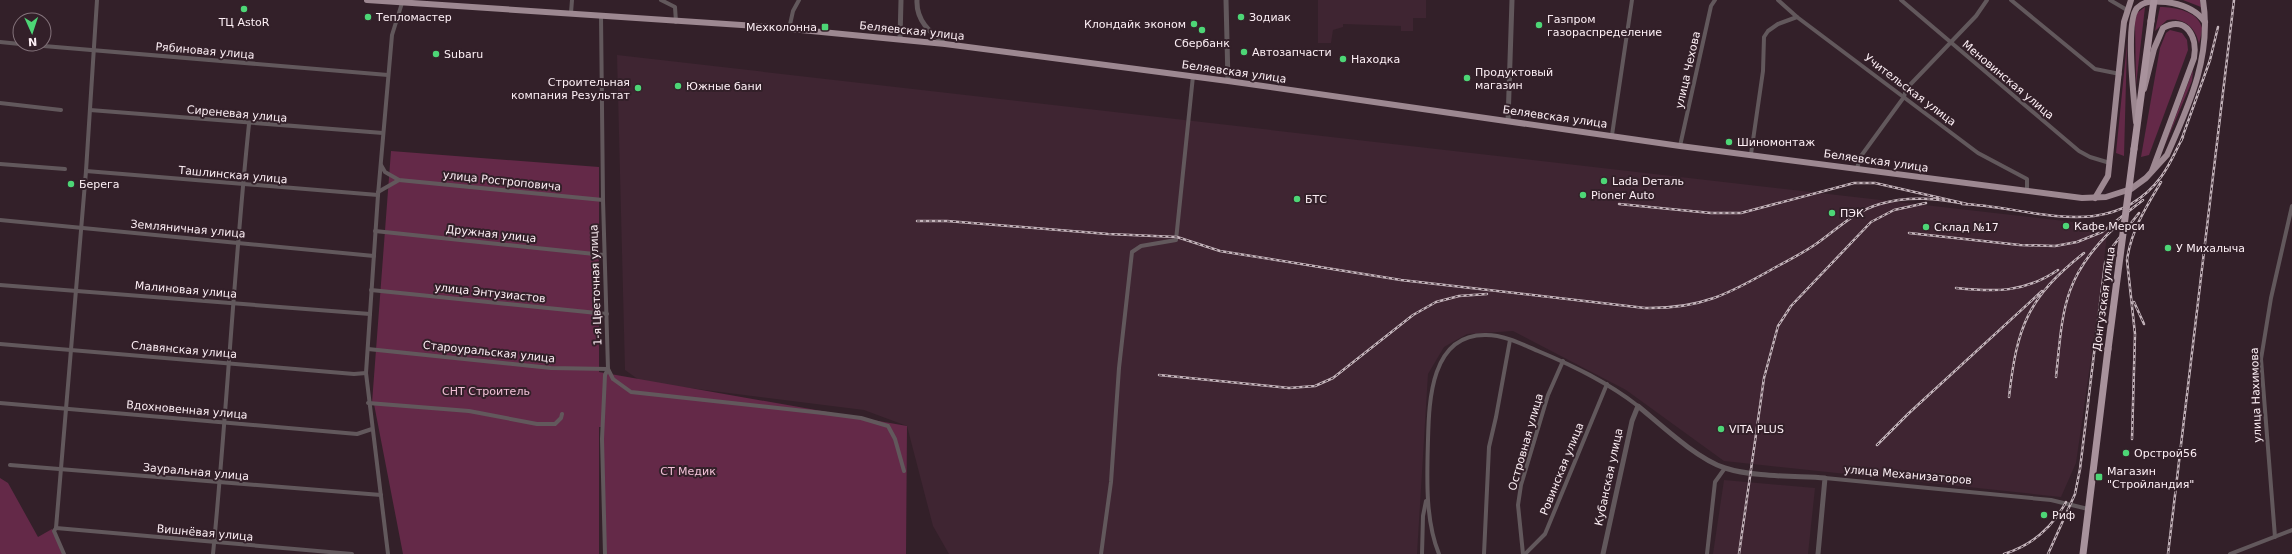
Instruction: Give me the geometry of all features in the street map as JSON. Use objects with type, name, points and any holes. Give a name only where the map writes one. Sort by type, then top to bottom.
[{"type":"highway","name":"Донгузская улица","points":[[2083,554],[2108,349],[2154,0]]},
{"type":"main road","name":"Беляевская улица","points":[[367,0],[789,29],[945,44],[1193,76],[1612,135],[1680,146],[2027,191],[2095,198],[2119,194],[2131,189],[2152,172],[2167,155],[2196,83],[2203,60],[2206,23],[2203,0]]},
{"type":"main road","points":[[2095,198],[2108,176],[2120,74],[2124,22],[2131,0]]},
{"type":"main road","points":[[2136,133],[2131,30],[2134,12],[2142,4],[2147,2],[2169,2],[2189,8],[2202,16],[2206,23]]},
{"type":"main road","points":[[2142,96],[2159,35],[2168,25],[2181,25],[2186,28],[2195,40],[2194,58],[2152,172]]},
{"type":"street","points":[[64,554],[54,531],[56,528],[99,0]]},
{"type":"street","points":[[571,13],[572,0]]},
{"type":"street","points":[[658,0],[676,7],[676,22]]},
{"type":"street","points":[[789,29],[793,11],[799,0]]},
{"type":"street","points":[[900,39],[901,0]]},
{"type":"street","points":[[917,0],[916,11],[920,20],[945,44]]},
{"type":"street","points":[[1226,0],[1228,81]]},
{"type":"street","points":[[1508,121],[1512,0]]},
{"type":"street","points":[[1612,135],[1632,0]]},
{"type":"street","name":"улица Чехова","points":[[1680,146],[1711,6],[1715,0]]},
{"type":"street","name":"Учительская улица","points":[[1778,0],[1797,17],[1978,153],[2027,179],[2027,191]]},
{"type":"street","name":"Меновинская улица","points":[[1901,0],[1950,43],[2079,150],[2090,158],[2110,163]]},
{"type":"street","points":[[1857,168],[1860,156],[1904,97],[1906,89],[1976,16],[1987,0]]},
{"type":"street","points":[[2011,0],[2095,69],[2107,73],[2120,74]]},
{"type":"street","points":[[2110,0],[2127,10]]},
{"type":"street","points":[[388,554],[368,403],[366,373],[375,231],[388,75],[392,35],[402,3]]},
{"type":"street","name":"1-я Цветочная улица","points":[[601,16],[604,255],[608,368],[605,376],[602,439],[605,554]]},
{"type":"street","points":[[1751,154],[1763,71],[1764,37],[1768,31],[1778,24],[1797,17]]},
{"type":"street","name":"Рябиновая улица","points":[[0,42],[12,43]]},
{"type":"street","name":"Рябиновая улица","points":[[52,47],[388,75]]},
{"type":"street","points":[[1100,554],[1111,482],[1119,368],[1132,252],[1141,246],[1176,240],[1193,76]]},
{"type":"street","points":[[0,103],[61,110]]},
{"type":"street","name":"Сиреневая улица","points":[[90,110],[249,124],[383,133]]},
{"type":"street","points":[[213,554],[221,483],[224,423],[242,185],[249,124]]},
{"type":"street","points":[[0,164],[64,169]]},
{"type":"street","points":[[378,194],[399,180],[385,172],[381,165]]},
{"type":"street","name":"Ташлинская улица","points":[[86,171],[242,185],[378,194]]},
{"type":"street","name":"улица Ростроповича","points":[[399,180],[603,200]]},
{"type":"street","name":"улица Нахимова","points":[[2275,537],[2262,359],[2268,312],[2292,206]]},
{"type":"street","name":"Земляничная улица","points":[[0,220],[374,256]]},
{"type":"street","name":"Дружная улица","points":[[375,231],[604,255]]},
{"type":"street","name":"Малиновая улица","points":[[0,285],[76,289],[370,314]]},
{"type":"street","name":"улица Энтузиастов","points":[[371,290],[607,314]]},
{"type":"street","points":[[1422,554],[1423,516],[1427,499],[1428,422],[1435,374],[1448,351],[1456,343],[1465,339],[1487,334],[1510,340],[1584,370],[1638,406]]},
{"type":"street","points":[[1484,554],[1489,447],[1510,340]]},
{"type":"street","name":"Славянская улица","points":[[0,344],[354,374],[366,373]]},
{"type":"street","name":"Староуральская улица","points":[[368,349],[551,368],[608,368]]},
{"type":"street","name":"Островная улица","points":[[1524,554],[1518,505],[1521,485],[1548,395],[1563,361]]},
{"type":"street","points":[[608,368],[613,379],[631,392],[862,418],[888,426],[895,439],[904,471]]},
{"type":"street","name":"Ровинская улица","points":[[1524,554],[1546,534],[1607,384]]},
{"type":"street","name":"Вдохновенная улица","points":[[0,403],[357,434],[372,429]]},
{"type":"street","points":[[368,403],[469,411],[537,424],[555,424],[561,418],[562,414]]},
{"type":"street","name":"улица Механизаторов","points":[[1638,406],[1705,458],[1725,468],[1750,472],[2044,499],[2088,509]]},
{"type":"street","name":"Кубанская улица","points":[[1602,554],[1632,421],[1638,406]]},
{"type":"street","name":"Зауральная улица","points":[[10,465],[381,495]]},
{"type":"street","points":[[1707,554],[1715,482],[1725,468]]},
{"type":"street","points":[[1818,554],[1826,478]]},
{"type":"street","points":[[1427,499],[1439,554]]},
{"type":"street","name":"Вишнёвая улица","points":[[56,528],[352,554]]},
{"type":"street","points":[[2230,554],[2292,530]]},
{"type":"shaded area","points":[[1318,0],[1426,0],[1426,18],[1413,18],[1413,31],[1401,31],[1401,26],[1343,24],[1343,27],[1333,30],[1331,43],[1318,43]]},
{"type":"shaded area","points":[[617,55],[2108,226],[2099,303],[2076,463],[2061,497],[1724,461],[1626,390],[1513,331],[1467,334],[1444,347],[1428,374],[1417,554],[949,554],[933,526],[907,426],[864,410],[642,382],[625,370]]},
{"type":"shaded area","points":[[1724,480],[1815,488],[1808,554],[1713,554]]},
{"type":"green space","points":[[2183,0],[2200,0],[2201,7]]},
{"type":"green space","points":[[2145,7],[2136,85],[2135,20],[2137,13]]},
{"type":"green space","points":[[2160,7],[2179,9],[2196,18],[2200,22],[2202,28],[2199,44],[2192,28],[2188,24],[2178,20],[2167,20],[2155,31]]},
{"type":"green space","points":[[2170,30],[2182,33],[2187,40],[2188,50],[2149,155],[2141,157],[2160,48],[2166,33]]},
{"type":"green space","points":[[2127,43],[2124,156],[2116,153]]},
{"type":"green space","points":[[2193,70],[2192,81],[2165,145]]},
{"type":"green space","name":"СНТ Строитель","points":[[391,151],[599,167],[599,372],[907,426],[906,554],[606,554],[602,427],[599,427],[599,554],[403,554],[374,404],[372,403]]},
{"type":"green space","points":[[0,478],[8,483],[38,537],[52,529],[63,554],[0,554]]},
{"type":"railway","points":[[2168,554],[2234,0]]},
{"type":"railway","points":[[2181,141],[2210,60],[2218,27]]},
{"type":"railway","points":[[1962,204],[2068,217],[2094,216],[2118,210],[2141,198],[2161,177],[2183,137]]},
{"type":"railway","points":[[2132,439],[2135,334],[2127,260],[2136,229],[2161,182]]},
{"type":"railway","points":[[917,221],[947,221],[1108,234],[1177,237],[1220,251],[1401,280],[1645,308],[1665,308],[1699,303],[1744,285],[1816,244],[1846,221],[1871,207],[1891,201],[1913,199],[1935,199],[1967,204],[1875,183],[1854,183],[1741,213],[1711,213],[1619,204]]},
{"type":"railway","points":[[1909,233],[2020,245],[2055,246],[2077,242],[2102,232],[2143,200]]},
{"type":"railway","points":[[1739,554],[1764,378],[1778,326],[1791,306],[1871,222],[1894,210],[1926,203]]},
{"type":"railway","points":[[2048,554],[2075,494],[2080,469],[2105,263],[2113,246],[2139,213]]},
{"type":"railway","points":[[2056,377],[2064,314],[2074,280],[2096,247],[2113,229]]},
{"type":"railway","points":[[2009,397],[2016,351],[2028,316],[2037,300],[2049,285],[2084,253]]},
{"type":"railway","points":[[1956,288],[1996,290],[2021,287],[2045,278],[2058,270]]},
{"type":"railway","points":[[1877,445],[1909,413],[2042,291]]},
{"type":"railway","points":[[1159,375],[1289,388],[1315,386],[1333,378],[1413,315],[1436,302],[1459,296],[1487,294]]},
{"type":"railway","points":[[2134,302],[2144,324]]},
{"type":"railway","points":[[2004,554],[2024,546],[2041,534],[2048,528],[2066,502]]},
{"type":"place","name":"ТЦ AstoR","points":[[244,9]]},
{"type":"place","name":"Тепломастер","points":[[368,17]]},
{"type":"place","name":"Зодиак","points":[[1241,17]]},
{"type":"place","name":"Клондайк эконом","points":[[1194,24]]},
{"type":"place","name":"Газпром газораспределение","points":[[1539,25]]},
{"type":"place","name":"Мехколонна","points":[[825,27]]},
{"type":"place","name":"Сбербанк","points":[[1202,30]]},
{"type":"place","name":"Автозапчасти","points":[[1244,52]]},
{"type":"place","name":"Subaru","points":[[436,54]]},
{"type":"place","name":"Находка","points":[[1343,59]]},
{"type":"place","name":"Продуктовый магазин","points":[[1467,78]]},
{"type":"place","name":"Южные бани","points":[[678,86]]},
{"type":"place","name":"Строительная компания Результат","points":[[638,88]]},
{"type":"place","name":"Шиномонтаж","points":[[1729,142]]},
{"type":"place","name":"Lada Dеталь","points":[[1604,181]]},
{"type":"place","name":"Берега","points":[[71,184]]},
{"type":"place","name":"Pioner Auto","points":[[1583,195]]},
{"type":"place","name":"БТС","points":[[1297,199]]},
{"type":"place","name":"ПЭК","points":[[1832,213]]},
{"type":"place","name":"Кафе Мерси","points":[[2066,226]]},
{"type":"place","name":"Склад №17","points":[[1926,227]]},
{"type":"place","name":"У Михалыча","points":[[2168,248]]},
{"type":"place","name":"VITA PLUS","points":[[1721,429]]},
{"type":"place","name":"Орстрой56","points":[[2126,453]]},
{"type":"place","name":"Магазин \"Стройландия\"","points":[[2099,477]]},
{"type":"place","name":"Риф","points":[[2044,515]]},
{"type":"park label","name":"СТ Медик","points":[[688,471]]}]
